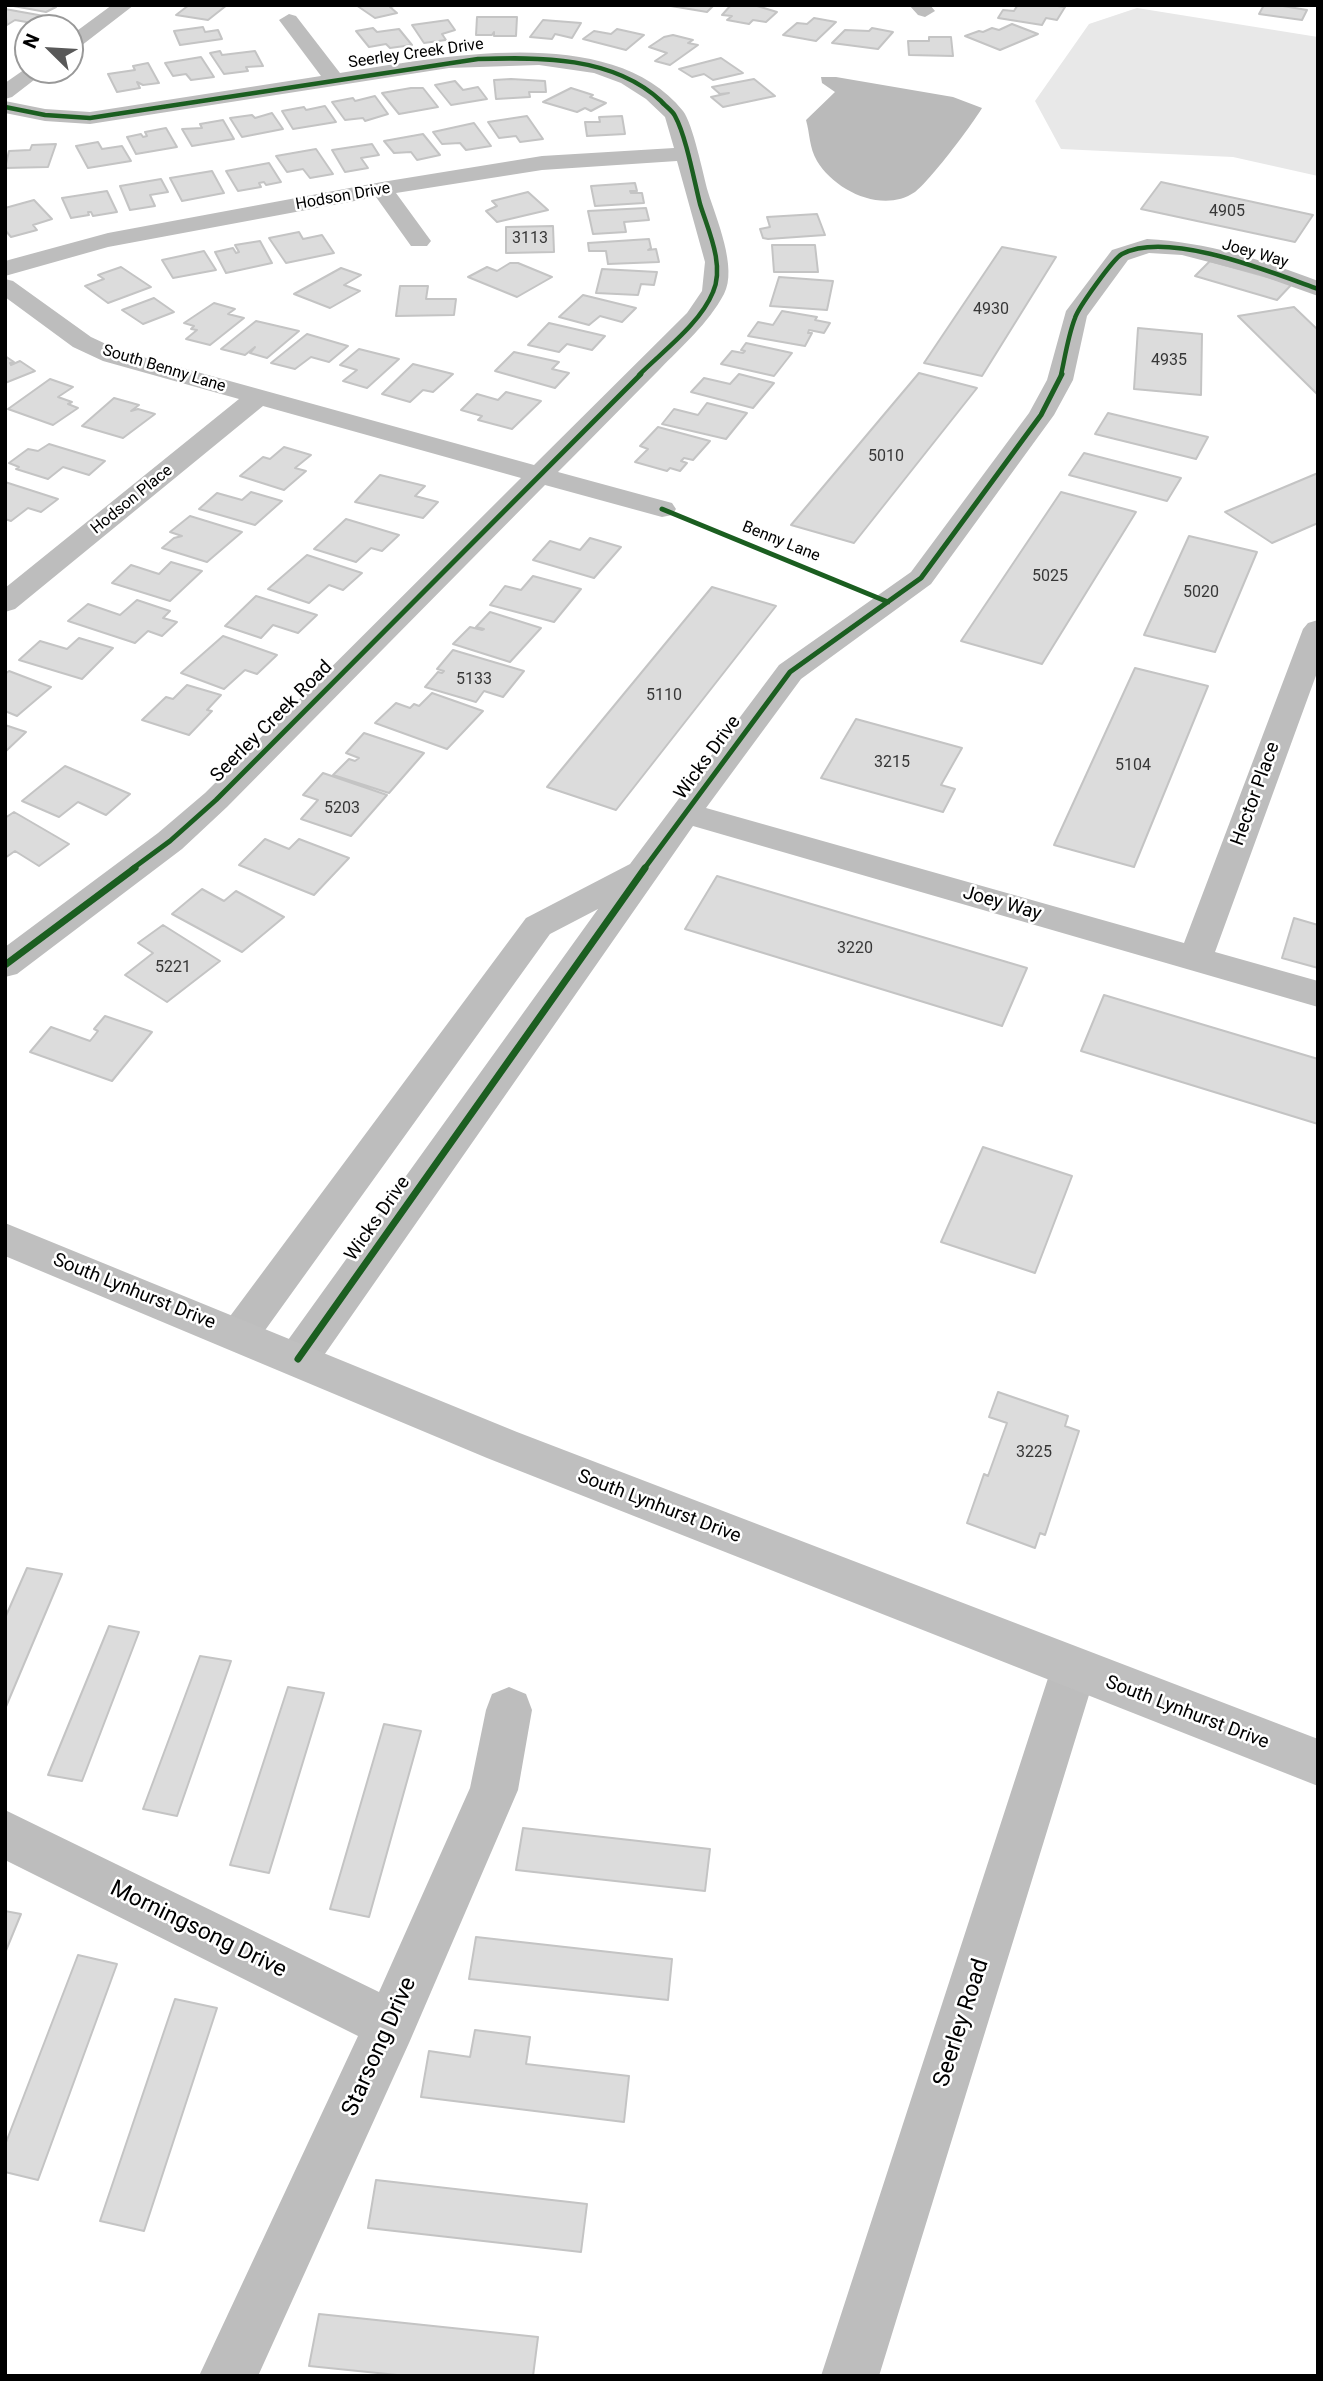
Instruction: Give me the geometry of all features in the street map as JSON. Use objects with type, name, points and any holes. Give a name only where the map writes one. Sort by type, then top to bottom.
[{"type":"main road","name":"South Lynhurst Drive","points":[[5,1239],[502,1445],[1318,1763]]},
{"type":"street","points":[[84,36],[125,5]]},
{"type":"street","points":[[289,20],[334,79]]},
{"type":"street","name":"Seerley Creek Drive","points":[[5,107],[45,115],[90,118],[486,58],[541,59],[583,65],[636,82],[664,102],[675,115],[717,262],[714,291],[696,318],[538,476]]},
{"type":"street","name":"Hodson Drive","points":[[5,269],[96,242],[382,189],[542,163],[687,154]]},
{"type":"street","points":[[382,189],[419,241]]},
{"type":"street","name":"Wicks Drive","points":[[299,1359],[644,869],[790,673],[920,578],[1041,415],[1060,380],[1075,316],[1120,255],[1147,246],[1183,248]]},
{"type":"street","name":"Joey Way","points":[[1183,248],[1267,270],[1318,289]]},
{"type":"street","name":"South Benny Lane","points":[[5,286],[91,347],[118,358],[258,397]]},
{"type":"street","points":[[258,397],[663,509]]},
{"type":"street","name":"Hodson Place","points":[[5,603],[258,397]]},
{"type":"street","name":"Seerley Creek Road","points":[[5,965],[170,841],[201,814],[538,476]]},
{"type":"street","name":"Hector Place","points":[[1195,960],[1318,629]]},
{"type":"street","name":"Joey Way","points":[[687,813],[1318,994]]},
{"type":"street","name":"Wicks Drive","points":[[239,1335],[538,926],[644,869]]},
{"type":"street","name":"Seerley Road","points":[[850,2376],[1073,1669]]},
{"type":"street","name":"Starsong Drive","points":[[228,2376],[391,2025],[494,1790],[509,1710]]},
{"type":"street","name":"Morningsong Drive","points":[[5,1834],[391,2025]]},
{"type":"shaded area","points":[[1137,8],[1318,37],[1318,176],[1233,157],[1061,149],[1035,101],[1089,24]]},
{"type":"shaded area","points":[[821,77],[836,77],[953,97],[982,108],[950,153],[915,192],[889,201],[875,200],[847,190],[835,182],[814,156],[806,120],[835,92],[822,83]]},
{"type":"building","points":[[8,5],[48,5],[56,7],[46,12]]},
{"type":"building","points":[[189,5],[227,5],[208,20],[176,15]]},
{"type":"building","points":[[356,5],[398,5],[390,7],[397,13],[375,18]]},
{"type":"building","points":[[665,5],[714,5],[707,12]]},
{"type":"building","points":[[731,5],[754,5],[777,12],[766,22],[753,20],[749,24],[727,20],[732,16],[722,15]]},
{"type":"building","points":[[1264,5],[1307,10],[1302,20],[1259,14]]},
{"type":"building","points":[[1017,6],[1065,7],[1057,20],[1046,18],[1042,25],[998,18],[1003,10],[1014,11]]},
{"type":"building","points":[[5,9],[33,14],[14,14],[14,21],[7,25]]},
{"type":"building","points":[[477,17],[517,17],[516,36],[494,36],[494,32],[492,35],[476,35]]},
{"type":"building","points":[[814,18],[836,22],[816,41],[783,35],[797,23],[807,24]]},
{"type":"building","points":[[448,20],[455,30],[442,34],[446,40],[424,43],[412,25]]},
{"type":"building","points":[[543,20],[581,23],[572,38],[555,34],[552,39],[530,37]]},
{"type":"building","points":[[1012,24],[1038,34],[1000,50],[965,36],[992,28],[999,30]]},
{"type":"building","points":[[203,27],[205,32],[218,30],[222,39],[180,45],[174,31]]},
{"type":"building","points":[[373,28],[377,32],[399,29],[412,45],[390,48],[386,44],[369,47],[356,31]]},
{"type":"building","points":[[872,28],[893,32],[878,49],[832,43],[845,30],[869,31]]},
{"type":"building","points":[[617,29],[644,35],[626,50],[583,39],[594,31],[611,34]]},
{"type":"building","points":[[673,35],[693,40],[688,43],[698,45],[670,65],[655,61],[667,53],[649,47],[664,37]]},
{"type":"building","points":[[929,37],[951,37],[953,56],[909,55],[908,41],[929,41]]},
{"type":"building","points":[[220,51],[222,55],[255,51],[263,66],[246,67],[248,71],[224,74],[210,53]]},
{"type":"building","points":[[201,57],[214,77],[191,80],[186,74],[173,76],[165,63]]},
{"type":"building","points":[[721,58],[743,73],[713,80],[704,74],[692,77],[679,69]]},
{"type":"building","points":[[148,63],[159,83],[143,85],[137,82],[140,88],[117,92],[108,74],[135,70],[133,66]]},
{"type":"building","points":[[754,79],[775,96],[723,107],[711,97],[729,93],[720,94],[712,87]]},
{"type":"building","points":[[494,80],[545,81],[546,92],[529,92],[530,97],[496,99]]},
{"type":"building","points":[[455,81],[463,90],[478,87],[487,99],[451,105],[435,85]]},
{"type":"building","points":[[423,88],[438,107],[399,114],[382,93]]},
{"type":"building","points":[[571,88],[593,95],[590,97],[606,103],[591,111],[585,108],[577,112],[543,102]]},
{"type":"building","points":[[375,96],[388,114],[365,121],[363,118],[345,120],[332,102],[353,98],[355,101]]},
{"type":"building","points":[[325,106],[336,122],[293,129],[282,111],[304,107],[306,110]]},
{"type":"building","points":[[272,113],[283,129],[242,137],[230,118],[252,115],[255,118]]},
{"type":"building","points":[[527,116],[543,139],[520,142],[516,136],[499,138],[488,122]]},
{"type":"building","points":[[622,116],[625,134],[587,136],[585,122],[600,122],[599,117]]},
{"type":"building","points":[[223,120],[234,139],[192,146],[182,129],[202,128],[200,124]]},
{"type":"building","points":[[474,123],[491,146],[466,150],[460,143],[442,144],[433,132]]},
{"type":"building","points":[[166,128],[177,147],[136,154],[127,137],[141,134],[143,137],[147,136],[145,132]]},
{"type":"building","points":[[423,134],[440,155],[417,160],[411,152],[394,153],[384,141]]},
{"type":"building","points":[[98,142],[102,149],[122,146],[131,161],[88,168],[76,146]]},
{"type":"building","points":[[56,144],[48,167],[5,168],[9,151],[30,150],[32,145]]},
{"type":"building","points":[[372,144],[379,155],[361,158],[368,168],[345,172],[332,150]]},
{"type":"building","points":[[316,149],[333,174],[310,178],[303,169],[287,172],[276,156]]},
{"type":"building","points":[[269,163],[281,182],[266,185],[264,182],[259,183],[261,187],[238,191],[226,171]]},
{"type":"building","points":[[212,171],[224,193],[182,201],[170,178]]},
{"type":"building","points":[[161,179],[168,192],[150,195],[155,206],[130,210],[120,186]]},
{"type":"building","points":[[1161,182],[1313,215],[1295,242],[1141,209]]},
{"type":"building","points":[[635,183],[637,191],[630,191],[642,193],[644,203],[595,206],[591,186]]},
{"type":"building","points":[[107,191],[117,212],[93,216],[88,212],[89,215],[71,218],[62,198]]},
{"type":"building","points":[[528,192],[548,210],[497,222],[486,211],[497,206],[492,201]]},
{"type":"building","points":[[34,200],[52,219],[33,225],[37,230],[11,237],[5,230],[5,208]]},
{"type":"building","points":[[646,208],[649,220],[624,222],[626,232],[593,234],[588,211]]},
{"type":"building","points":[[817,214],[825,235],[763,238],[760,229],[770,227],[767,217]]},
{"type":"building","points":[[553,226],[554,252],[506,253],[506,227]]},
{"type":"building","points":[[299,232],[303,239],[322,235],[334,253],[286,263],[269,238]]},
{"type":"building","points":[[649,239],[651,248],[648,250],[656,249],[659,262],[608,264],[606,251],[589,251],[588,243]]},
{"type":"building","points":[[260,241],[272,263],[226,273],[215,252],[233,248],[236,253],[239,252],[235,245]]},
{"type":"building","points":[[772,245],[815,245],[818,272],[774,272]]},
{"type":"building","points":[[1002,247],[1056,257],[982,376],[924,363]]},
{"type":"building","points":[[204,251],[216,270],[173,278],[162,260]]},
{"type":"building","points":[[1210,261],[1292,284],[1277,300],[1195,276]]},
{"type":"building","points":[[510,263],[518,263],[552,277],[517,297],[468,277],[487,267],[497,271]]},
{"type":"building","points":[[121,267],[151,287],[108,303],[85,286],[104,279],[98,275]]},
{"type":"building","points":[[341,268],[361,275],[344,285],[360,291],[330,308],[294,294]]},
{"type":"building","points":[[602,269],[657,272],[654,285],[641,284],[638,295],[596,293]]},
{"type":"building","points":[[779,277],[833,281],[827,310],[770,306]]},
{"type":"building","points":[[400,286],[428,286],[426,299],[456,299],[454,315],[396,316]]},
{"type":"building","points":[[583,295],[636,308],[622,322],[600,316],[589,325],[559,317]]},
{"type":"building","points":[[154,298],[174,312],[143,324],[122,310]]},
{"type":"building","points":[[214,303],[235,309],[228,314],[244,318],[210,345],[186,339],[197,330],[184,323]]},
{"type":"building","points":[[1294,307],[1318,330],[1318,395],[1238,316]]},
{"type":"building","points":[[782,311],[817,317],[815,320],[830,323],[824,333],[809,330],[808,333],[812,333],[805,346],[748,336],[758,322],[773,325]]},
{"type":"building","points":[[256,321],[299,331],[267,358],[250,353],[255,347],[245,355],[221,349]]},
{"type":"building","points":[[549,323],[605,336],[592,350],[567,344],[559,352],[528,345]]},
{"type":"building","points":[[1138,328],[1202,334],[1201,395],[1134,389]]},
{"type":"building","points":[[307,334],[348,346],[329,362],[311,357],[295,369],[271,363]]},
{"type":"building","points":[[746,343],[792,353],[774,376],[721,364],[732,351],[743,353],[745,351],[741,350]]},
{"type":"building","points":[[359,349],[399,359],[367,388],[343,381],[357,370],[340,365]]},
{"type":"building","points":[[514,352],[559,362],[552,369],[569,373],[555,388],[495,371]]},
{"type":"building","points":[[5,356],[14,362],[10,363],[11,365],[20,361],[35,371],[5,383]]},
{"type":"building","points":[[413,364],[453,374],[433,392],[423,390],[410,402],[382,394]]},
{"type":"building","points":[[919,373],[977,388],[854,543],[791,525]]},
{"type":"building","points":[[739,374],[774,383],[753,408],[691,392],[704,378],[730,384]]},
{"type":"building","points":[[50,379],[73,387],[58,397],[72,402],[68,404],[78,408],[53,425],[8,409]]},
{"type":"building","points":[[506,392],[541,401],[512,429],[478,420],[482,416],[461,410],[477,394],[498,400]]},
{"type":"building","points":[[114,398],[139,405],[131,411],[138,409],[155,414],[123,438],[82,426]]},
{"type":"building","points":[[707,403],[747,413],[726,439],[662,424],[674,409],[698,415]]},
{"type":"building","points":[[1108,413],[1208,437],[1196,459],[1095,434]]},
{"type":"building","points":[[658,427],[710,441],[693,460],[684,458],[681,461],[687,463],[680,471],[670,468],[667,471],[635,462],[648,449],[640,446]]},
{"type":"building","points":[[49,444],[105,461],[89,475],[63,467],[48,479],[16,469],[19,467],[9,463],[28,449],[38,451]]},
{"type":"building","points":[[284,447],[311,455],[295,468],[306,471],[284,490],[240,476],[263,457],[270,459]]},
{"type":"building","points":[[1084,453],[1181,478],[1167,501],[1069,475]]},
{"type":"building","points":[[1318,473],[1318,523],[1272,543],[1225,512]]},
{"type":"building","points":[[380,475],[425,486],[415,496],[438,502],[423,518],[355,502]]},
{"type":"building","points":[[5,482],[58,499],[41,512],[28,508],[11,521],[5,519]]},
{"type":"building","points":[[251,492],[282,501],[255,525],[199,509],[217,493],[242,500]]},
{"type":"building","points":[[1061,492],[1136,512],[1042,664],[961,641]]},
{"type":"building","points":[[190,516],[242,532],[207,562],[162,548],[174,538],[182,536],[170,532]]},
{"type":"building","points":[[346,519],[399,535],[382,551],[371,548],[356,562],[314,549]]},
{"type":"building","points":[[1189,536],[1257,552],[1215,652],[1144,635]]},
{"type":"building","points":[[590,538],[621,547],[594,578],[533,560],[550,541],[580,550]]},
{"type":"building","points":[[307,555],[362,573],[343,590],[329,585],[309,603],[268,589]]},
{"type":"building","points":[[171,562],[202,571],[170,601],[112,583],[131,565],[159,574]]},
{"type":"building","points":[[533,576],[581,589],[554,622],[490,605],[505,586],[521,590]]},
{"type":"building","points":[[712,587],[776,606],[616,810],[547,787]]},
{"type":"building","points":[[256,596],[317,615],[298,633],[273,625],[261,638],[225,626]]},
{"type":"building","points":[[137,600],[170,611],[163,618],[177,622],[162,636],[148,631],[135,643],[68,621],[88,604],[120,615]]},
{"type":"building","points":[[490,612],[541,628],[510,662],[453,644],[470,627],[484,629],[476,627]]},
{"type":"building","points":[[223,636],[277,655],[257,674],[245,670],[224,689],[181,673]]},
{"type":"building","points":[[79,638],[113,648],[82,679],[19,660],[40,641],[67,649]]},
{"type":"building","points":[[453,650],[524,671],[503,697],[484,691],[476,702],[425,687],[438,672],[444,671],[437,669]]},
{"type":"building","points":[[1135,668],[1208,686],[1134,867],[1054,845]]},
{"type":"building","points":[[9,671],[51,687],[17,716],[5,711],[5,674]]},
{"type":"building","points":[[187,685],[221,695],[207,710],[212,711],[189,735],[142,720],[166,697],[173,699]]},
{"type":"building","points":[[432,693],[483,711],[447,749],[375,723],[396,703],[410,708],[414,704],[419,706]]},
{"type":"building","points":[[856,719],[962,748],[941,785],[955,789],[943,812],[821,778]]},
{"type":"building","points":[[5,725],[26,732],[5,752]]},
{"type":"building","points":[[364,733],[424,753],[389,793],[333,775],[349,759],[355,761],[359,758],[346,753]]},
{"type":"building","points":[[65,766],[130,794],[106,815],[78,802],[59,817],[22,801]]},
{"type":"building","points":[[323,773],[387,795],[351,836],[301,819],[318,800],[303,795]]},
{"type":"building","points":[[14,812],[69,844],[39,866],[15,851],[5,858],[5,818]]},
{"type":"building","points":[[265,839],[289,849],[299,839],[349,858],[314,895],[239,865]]},
{"type":"building","points":[[717,876],[1027,968],[1002,1026],[685,929]]},
{"type":"building","points":[[202,889],[224,901],[236,891],[284,917],[242,952],[172,914]]},
{"type":"building","points":[[1294,918],[1318,925],[1318,968],[1282,958]]},
{"type":"building","points":[[163,925],[220,961],[167,1002],[125,975],[153,953],[138,943]]},
{"type":"building","points":[[1104,995],[1318,1059],[1318,1124],[1081,1051]]},
{"type":"building","points":[[105,1016],[152,1032],[112,1081],[30,1052],[51,1027],[90,1041],[98,1031],[94,1029]]},
{"type":"building","points":[[983,1147],[1072,1176],[1035,1273],[941,1242]]},
{"type":"building","points":[[998,1392],[1068,1416],[1065,1426],[1079,1431],[1045,1535],[1040,1533],[1035,1548],[967,1523],[984,1474],[988,1476],[1007,1423],[989,1417]]},
{"type":"building","points":[[27,1568],[62,1574],[5,1709],[5,1618]]},
{"type":"building","points":[[109,1626],[139,1632],[82,1781],[48,1775]]},
{"type":"building","points":[[200,1656],[231,1661],[177,1816],[143,1809]]},
{"type":"building","points":[[288,1687],[324,1693],[269,1873],[230,1865]]},
{"type":"building","points":[[384,1724],[421,1731],[369,1917],[330,1909]]},
{"type":"building","points":[[523,1828],[710,1849],[705,1891],[516,1870]]},
{"type":"building","points":[[5,1911],[21,1914],[5,1953]]},
{"type":"building","points":[[476,1937],[672,1959],[668,2000],[469,1979]]},
{"type":"building","points":[[78,1955],[117,1964],[38,2180],[5,2172],[5,2145]]},
{"type":"building","points":[[175,1999],[217,2008],[144,2231],[100,2221]]},
{"type":"building","points":[[475,2030],[530,2037],[526,2064],[629,2076],[624,2122],[421,2097],[429,2051],[470,2057]]},
{"type":"building","points":[[376,2180],[587,2204],[581,2252],[368,2228]]},
{"type":"building","points":[[319,2314],[538,2337],[533,2376],[407,2376],[309,2366]]},
{"type":"cycle path","points":[[5,107],[45,115],[90,118],[478,59],[539,59],[600,68],[628,79],[653,94],[675,115],[717,262],[714,291],[696,318],[216,800],[170,841],[5,965]]},
{"type":"cycle path","points":[[298,1359],[644,869],[790,672],[921,578],[1041,415],[1060,380],[1075,316],[1120,255],[1147,246],[1183,248],[1267,270],[1318,289]]},
{"type":"cycle path","name":"Benny Lane","points":[[662,509],[888,602]]}]
